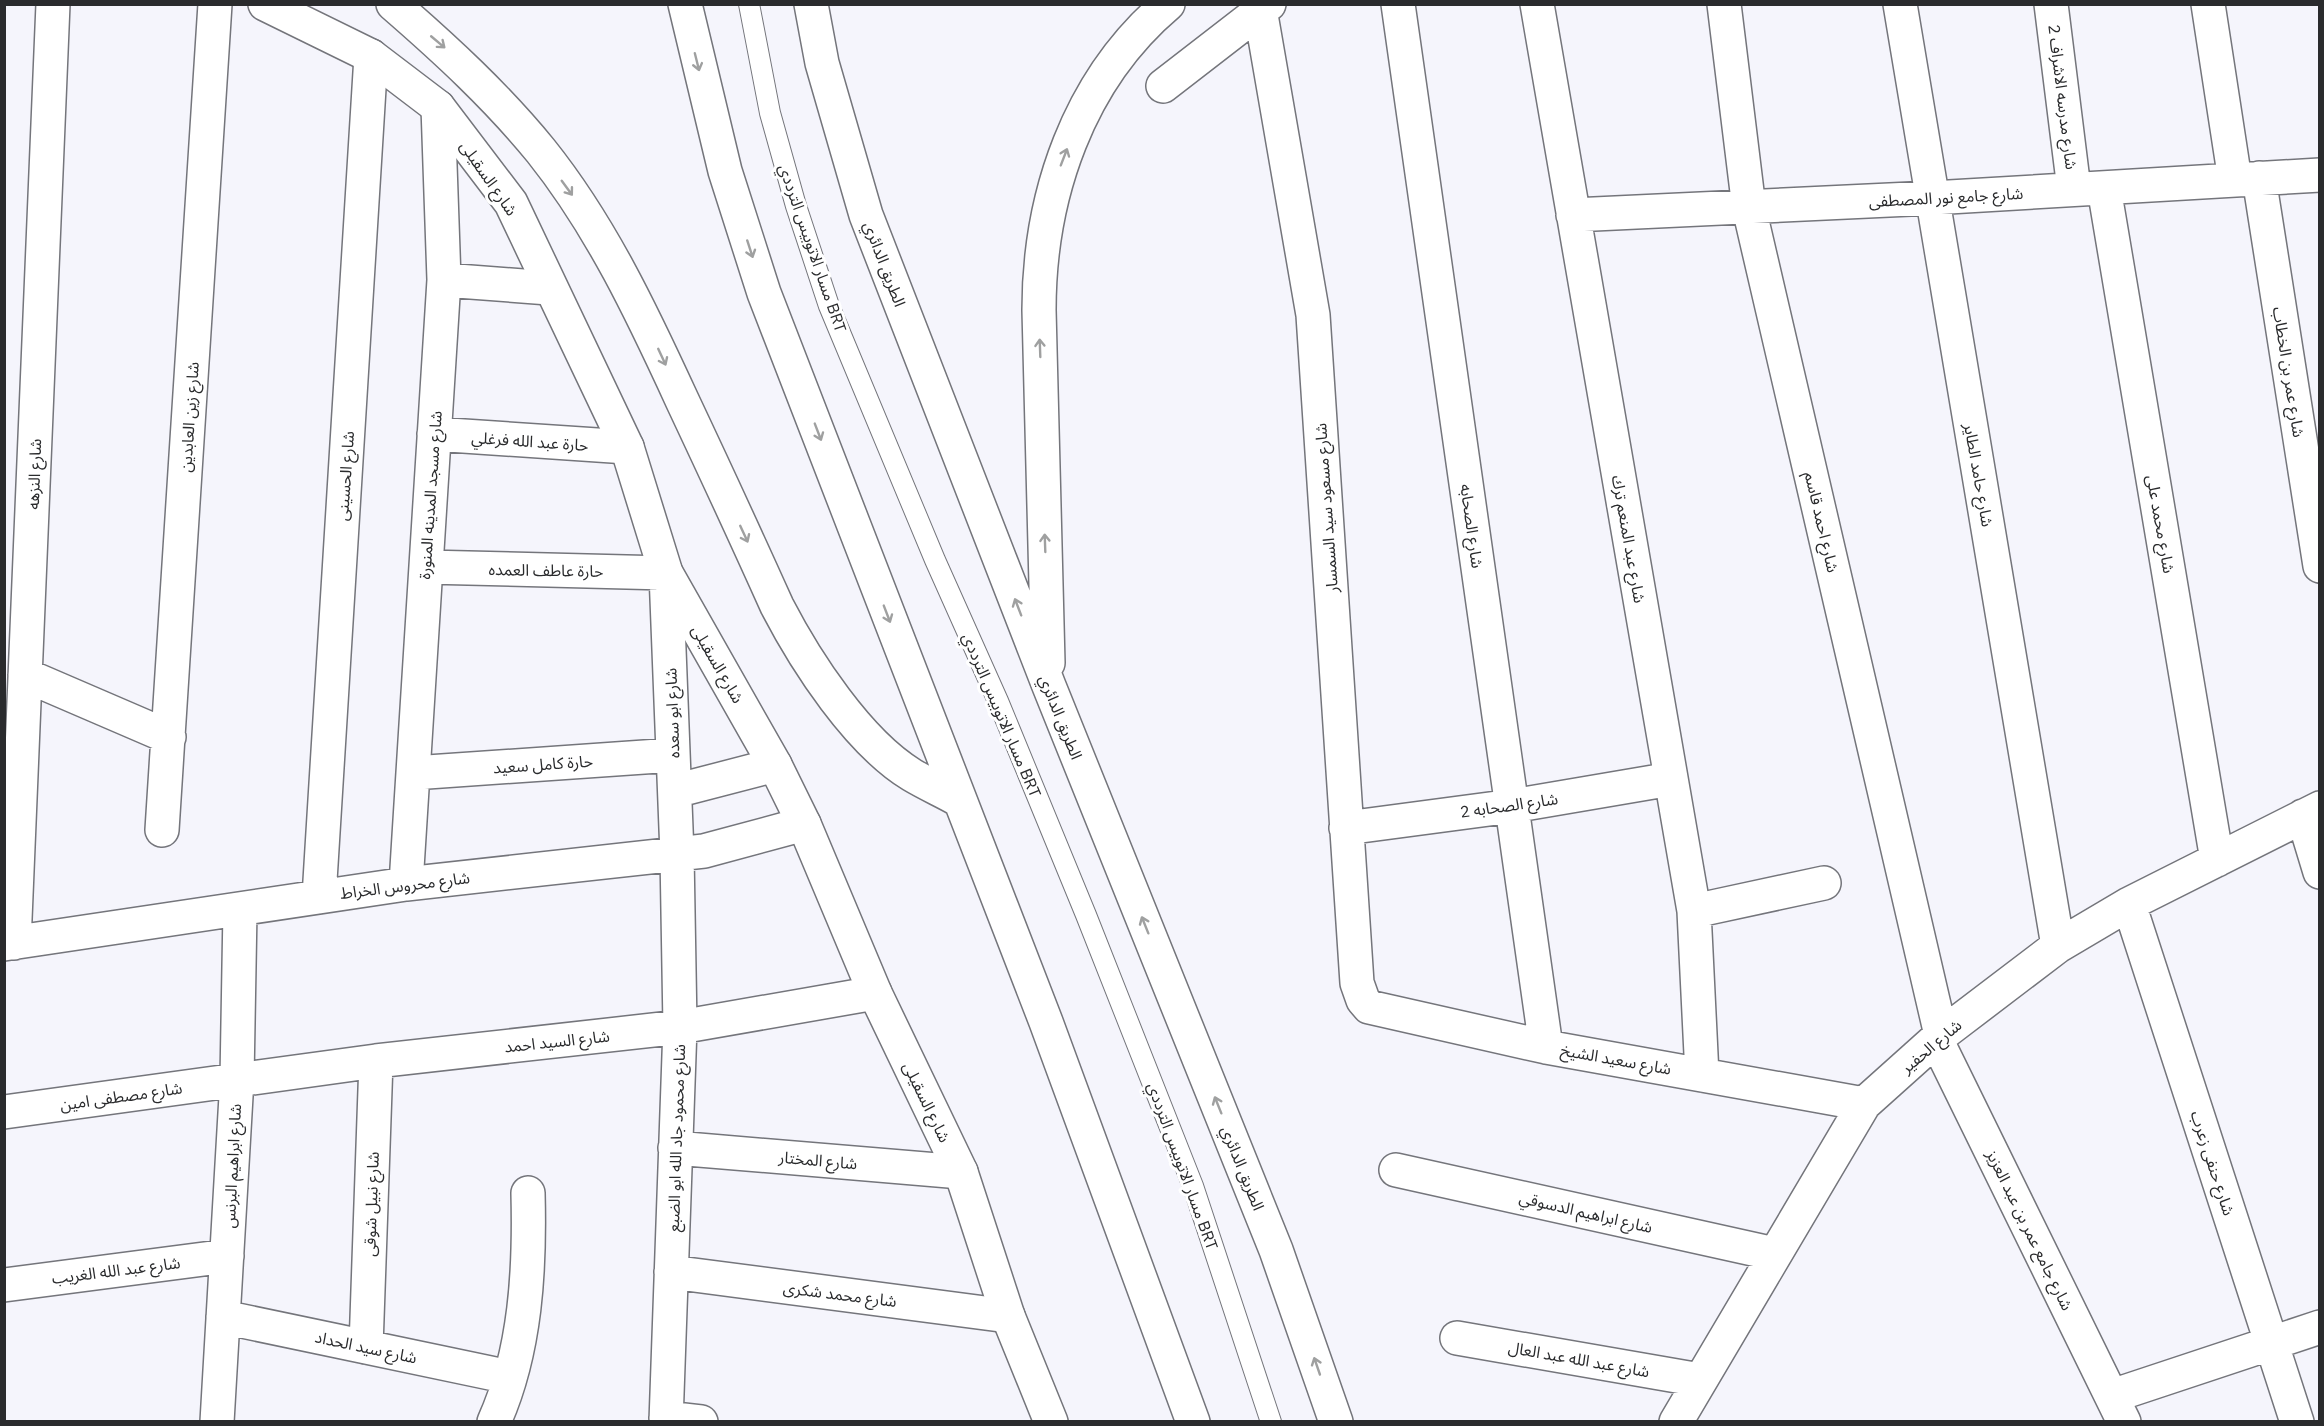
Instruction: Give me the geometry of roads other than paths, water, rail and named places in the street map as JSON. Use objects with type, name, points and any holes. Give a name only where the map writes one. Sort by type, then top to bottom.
[{"type":"main road","name":"شارع النزهه","points":[[9,944],[25,675],[53,4]]},
{"type":"main road","name":"شارع زين العابدين","points":[[162,830],[214,4]]},
{"type":"main road","name":"شارع السقيلى","points":[[265,4],[371,56],[438,107],[511,203],[549,288],[627,447],[666,573],[775,765],[804,824],[875,993],[961,1172],[1008,1316],[1051,1422]]},
{"type":"main road","points":[[393,4],[446,49],[496,99],[542,152],[583,210],[619,270],[651,333],[777,606],[797,643],[820,678],[876,744],[910,774],[957,799]]},
{"type":"main road","points":[[685,4],[724,171],[764,293],[957,799],[1074,1097],[1193,1422]]},
{"type":"main road","name":"الطريق الدائري","points":[[811,4],[822,63],[866,214],[1049,686],[1276,1250],[1336,1422]]},
{"type":"main road","points":[[1049,686],[1039,310],[1039,270],[1043,231],[1052,192],[1080,119],[1103,79],[1130,43],[1168,4]]},
{"type":"main road","name":"شارع الصحابه","points":[[1398,4],[1546,1047]]},
{"type":"main road","name":"شارع عبد المنعم ترك","points":[[1537,4],[1694,911],[1702,1075]]},
{"type":"main road","name":"شارع احمد قاسم","points":[[1724,4],[1749,208],[1938,1037]]},
{"type":"main road","name":"شارع حامد الطاير","points":[[1900,4],[2058,946]]},
{"type":"main road","name":"شارع مدرسه الاشراف 2","points":[[2051,4],[2089,189]]},
{"type":"main road","name":"شارع عمر بن الخطاب","points":[[2208,4],[2247,179],[2319,566]]},
{"type":"main road","points":[[1163,86],[1265,7]]},
{"type":"main road","name":"شارع مسعود سيد السمسار","points":[[1265,7],[1313,315],[1357,982],[1359,992],[1369,1007]]},
{"type":"main road","name":"شارع الحسينى","points":[[319,897],[371,56]]},
{"type":"main road","name":"شارع مسجد المدينه المنورة","points":[[406,884],[444,280],[438,107]]},
{"type":"main road","name":"شارع جامع نور المصطفى","points":[[1573,215],[1749,208],[2319,175]]},
{"type":"main road","name":"شارع محمد على","points":[[2089,189],[2217,860]]},
{"type":"main road","points":[[444,280],[549,288]]},
{"type":"main road","name":"حارة عبد الله فرغلي","points":[[434,434],[627,447]]},
{"type":"main road","name":"حارة عاطف العمده","points":[[426,567],[666,573]]},
{"type":"main road","name":"شارع ابو سعده","points":[[666,573],[677,854]]},
{"type":"main road","points":[[25,675],[169,737]]},
{"type":"main road","name":"حارة كامل سعيد","points":[[413,773],[673,755]]},
{"type":"main road","points":[[675,791],[775,765]]},
{"type":"main road","name":"شارع الصحابه 2","points":[[1346,828],[1512,806],[1671,779]]},
{"type":"main road","points":[[2312,812],[2319,872]]},
{"type":"main road","name":"شارع الحفير","points":[[1676,1422],[1864,1104],[1938,1037],[2058,946],[2129,904],[2312,812]]},
{"type":"main road","name":"شارع محروس الخراط","points":[[9,944],[406,884],[677,854],[758,838],[804,824]]},
{"type":"main road","name":"شارع محمود جاد الله ابو الضبع","points":[[666,1420],[680,1027],[677,854]]},
{"type":"main road","points":[[1694,911],[1824,883]]},
{"type":"main road","name":"شارع حنفى زعرب","points":[[2129,904],[2297,1422]]},
{"type":"main road","name":"شارع ابراهيم البرنس","points":[[217,1422],[237,1079],[240,910]]},
{"type":"main road","name":"شارع السيد احمد","points":[[237,1079],[680,1027],[875,993]]},
{"type":"main road","name":"شارع سعيد الشيخ","points":[[1369,1007],[1546,1047],[1864,1104]]},
{"type":"main road","name":"شارع جامع عمر بن عبد العزيز","points":[[1938,1037],[2118,1409]]},
{"type":"main road","name":"شارع نبيل شوقى","points":[[366,1347],[376,1061]]},
{"type":"main road","name":"شارع مصطفى امين","points":[[4,1112],[237,1079]]},
{"type":"main road","name":"شارع المختار","points":[[675,1148],[961,1172]]},
{"type":"main road","name":"شارع ابراهيم الدسوقي","points":[[1396,1170],[1776,1254]]},
{"type":"main road","points":[[494,1422],[509,1377],[527,1286],[528,1193]]},
{"type":"main road","name":"شارع عبد الله الغريب","points":[[4,1285],[227,1256]]},
{"type":"main road","name":"شارع محمد شكرى","points":[[671,1272],[1008,1316]]},
{"type":"main road","name":"شارع سيد الحداد","points":[[223,1317],[509,1377]]},
{"type":"main road","points":[[2118,1409],[2271,1343],[2319,1327]]},
{"type":"main road","name":"شارع عبد الله عبد العال","points":[[1457,1338],[1700,1380]]},
{"type":"main road","points":[[666,1420],[701,1422]]},
{"type":"lane","name":"مسار الاتوبيس الترددي BRT","points":[[749,4],[770,113],[796,206],[829,306],[935,560],[998,700],[1090,925],[1193,1186],[1271,1422]]}]
